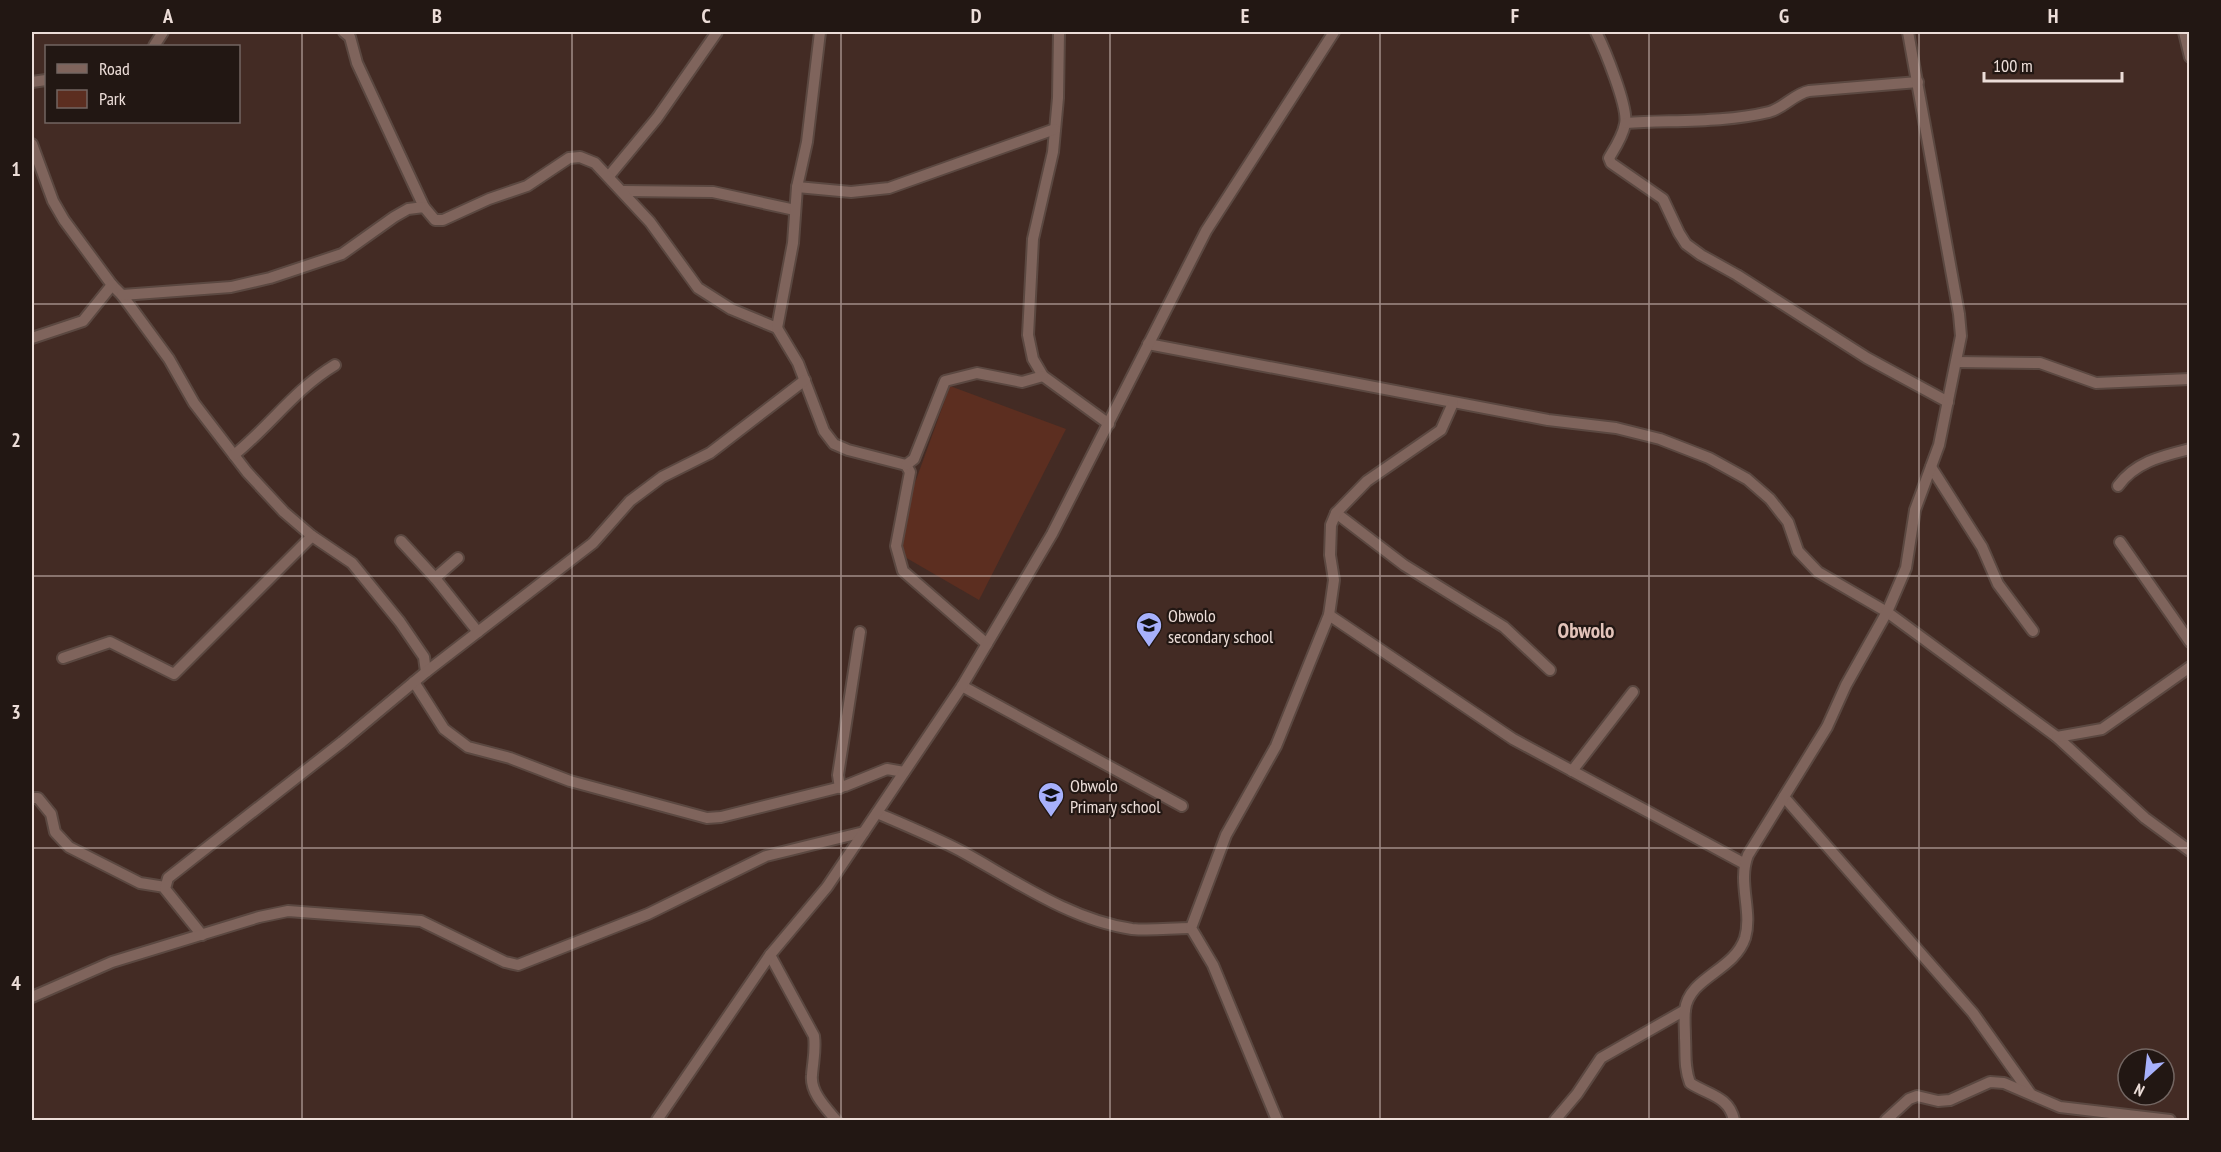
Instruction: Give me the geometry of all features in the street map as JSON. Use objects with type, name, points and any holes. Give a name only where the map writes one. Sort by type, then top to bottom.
[{"type":"street","points":[[155,45],[163,32]]},
{"type":"street","points":[[344,32],[350,37],[357,63],[424,207],[435,220],[443,220],[489,199],[527,186],[569,158],[580,157],[609,176],[623,191],[650,222],[698,288],[731,309],[777,328]]},
{"type":"street","points":[[609,176],[657,118],[717,32]]},
{"type":"street","points":[[820,32],[807,142],[796,187],[793,243],[777,328],[805,380],[824,431],[834,444],[848,450],[906,465],[910,472],[896,546],[903,571],[987,644]]},
{"type":"street","points":[[1059,32],[1055,129],[1030,262],[1028,335],[1033,358],[1043,376],[1109,424]]},
{"type":"street","points":[[657,1120],[770,956],[827,886],[962,686],[1052,534],[1206,231],[1334,32]]},
{"type":"street","points":[[1596,32],[1605,49],[1626,115],[1626,123],[1609,158],[1611,163],[1663,199],[1686,244],[1837,340],[1948,402]]},
{"type":"street","points":[[1734,1120],[1728,1105],[1720,1097],[1690,1083],[1684,1069],[1685,1010],[1689,996],[1699,985],[1730,962],[1739,951],[1747,921],[1745,864],[1827,727],[1846,684],[1887,612],[1906,568],[1915,510],[1931,467],[1956,362],[1960,336],[1959,314],[1908,32]]},
{"type":"street","points":[[2184,32],[2190,57]]},
{"type":"street","points":[[1626,123],[1742,116],[1775,110],[1801,92],[1918,82]]},
{"type":"street","points":[[796,187],[851,192],[889,188],[1055,129]]},
{"type":"street","points":[[32,144],[53,201],[64,220],[169,359],[194,403],[234,455],[284,512],[312,536],[352,563],[400,622],[424,657],[426,672]]},
{"type":"street","points":[[623,191],[713,192],[795,210]]},
{"type":"street","points":[[122,295],[231,287],[270,278],[342,254],[401,213],[418,206],[424,207]]},
{"type":"street","points":[[32,338],[83,321],[112,285]]},
{"type":"street","points":[[1148,344],[1453,403],[1548,420],[1616,428],[1660,439],[1709,458],[1747,479],[1770,499],[1788,522],[1798,551],[1818,572],[1887,612],[2057,737],[2145,818],[2190,851]]},
{"type":"street","points":[[1956,362],[2040,363],[2096,383],[2190,379]]},
{"type":"street","points":[[234,455],[255,439],[309,381],[335,365]]},
{"type":"street","points":[[906,465],[914,459],[945,381],[977,373],[1022,382],[1043,376]]},
{"type":"street","points":[[165,887],[168,878],[342,742],[426,672],[593,543],[638,495],[662,477],[710,453],[805,380]]},
{"type":"street","points":[[1191,928],[1226,835],[1276,746],[1329,615],[1334,580],[1330,555],[1331,525],[1336,513],[1367,481],[1441,430],[1453,403]]},
{"type":"street","points":[[2118,486],[2128,472],[2159,457],[2190,449]]},
{"type":"street","points":[[1931,467],[1982,547],[1998,584],[2033,631]]},
{"type":"street","points":[[1336,513],[1404,565],[1504,627],[1550,670]]},
{"type":"street","points":[[63,658],[110,642],[174,674],[312,536]]},
{"type":"street","points":[[401,541],[435,578],[478,632]]},
{"type":"street","points":[[2120,542],[2190,642]]},
{"type":"street","points":[[435,578],[458,558]]},
{"type":"street","points":[[1329,615],[1514,739],[1745,864]]},
{"type":"street","points":[[840,788],[838,775],[860,632]]},
{"type":"street","points":[[2057,737],[2102,729],[2190,667]]},
{"type":"street","points":[[414,682],[444,729],[468,747],[510,758],[570,781],[693,815],[721,818],[840,788],[887,769],[904,772]]},
{"type":"street","points":[[962,686],[1182,806]]},
{"type":"street","points":[[1572,771],[1633,692]]},
{"type":"street","points":[[1784,796],[1973,1013],[2030,1093]]},
{"type":"street","points":[[32,798],[38,798],[51,814],[55,832],[69,847],[140,884],[165,887],[202,935]]},
{"type":"street","points":[[877,813],[947,844],[1045,898],[1106,922],[1131,928],[1166,931],[1191,928]]},
{"type":"street","points":[[32,997],[112,962],[288,911],[421,921],[505,962],[518,965],[648,914],[766,856],[864,832]]},
{"type":"street","points":[[1191,928],[1213,965],[1277,1120]]},
{"type":"street","points":[[770,956],[814,1036],[816,1049],[811,1077],[814,1091],[836,1120]]},
{"type":"street","points":[[1554,1120],[1577,1094],[1600,1058],[1685,1010]]},
{"type":"street","points":[[1886,1120],[1910,1099],[1917,1096],[1938,1101],[1950,1100],[1990,1082],[2004,1083],[2060,1107],[2170,1120]]},
{"type":"green space","points":[[950,386],[1066,429],[979,600],[891,549]]},
{"type":"place","name":"Obwolo secondary school","points":[[1149,648]]},
{"type":"place","name":"Obwolo Primary school","points":[[1051,818]]},
{"type":"district","name":"Obwolo","points":[[1586,630]]}]
